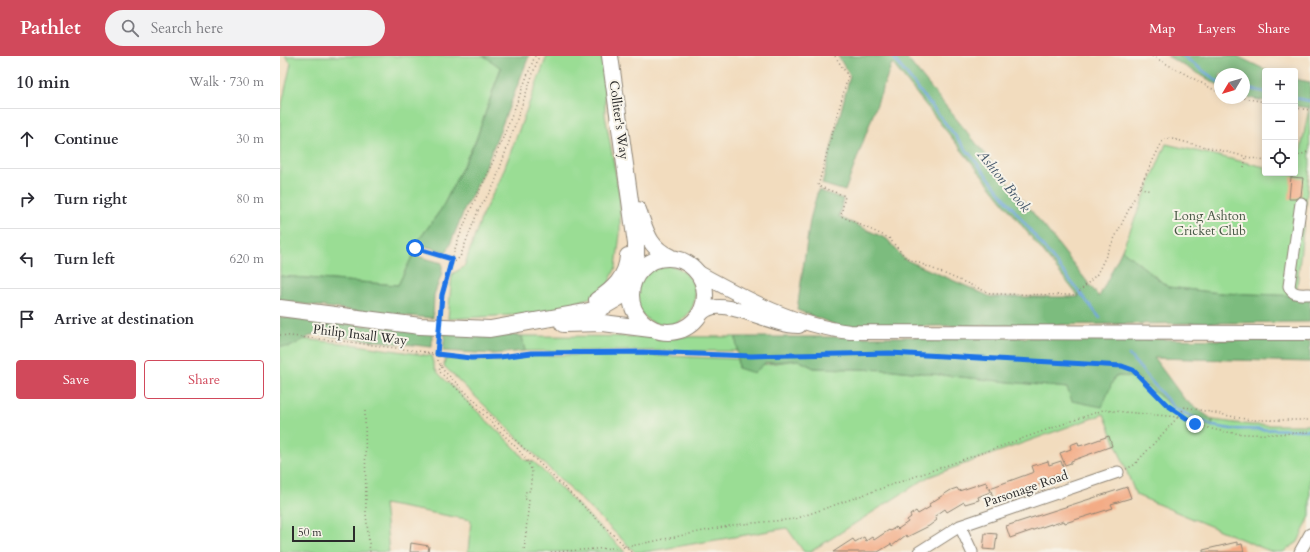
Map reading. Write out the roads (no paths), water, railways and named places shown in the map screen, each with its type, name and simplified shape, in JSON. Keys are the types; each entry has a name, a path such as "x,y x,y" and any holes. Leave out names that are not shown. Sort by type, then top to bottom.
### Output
{"highway":[{"name":"Colliter's Way","path":"610,56 636,244 636,269 632,285"},
{"name":"Colliter's Way","path":"628,184 648,238 659,252 670,257"},
{"path":"525,324 574,309 597,300 611,291 622,278 628,260 628,184"},
{"path":"525,324 603,323 653,329 663,332 673,332 683,329 692,323 701,313 705,300 704,286 699,274 686,262 670,257 659,258 648,262 640,269 632,285 631,303 636,314 643,323 653,329"},
{"path":"280,308 447,328 490,329 525,324 601,308 632,285"}],"main road":[{"path":"699,274 744,297 812,325 850,332 1310,333"},
{"path":"692,323 707,309 716,306 725,306 794,326 812,325"}],"street":[{"path":"1301,203 1289,286 1294,294 1310,294"},
{"name":"Parsonage Road","path":"918,552 960,526 1098,473 1118,472"},
{"path":"960,526 972,552"},
{"path":"1300,552 1310,534"}],"waterway":[{"name":"Ashton Brook","path":"892,56 1100,318"},
{"path":"1183,56 1214,79"},
{"path":"1250,89 1262,91"},
{"path":"1298,99 1310,101"},
{"name":"Ashton Brook","path":"1129,355 1175,409 1213,426 1231,429 1310,430"}],"park label":[{"name":"Long Ashton Cricket Club","path":"1210,224"}]}
